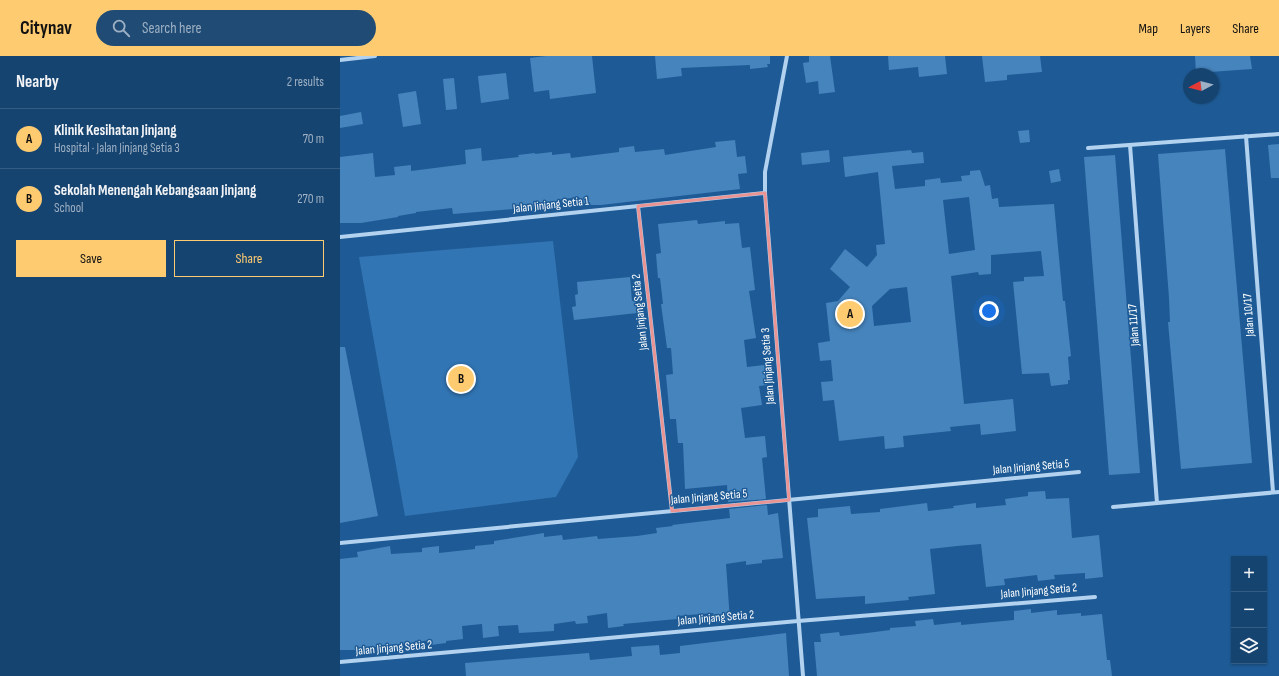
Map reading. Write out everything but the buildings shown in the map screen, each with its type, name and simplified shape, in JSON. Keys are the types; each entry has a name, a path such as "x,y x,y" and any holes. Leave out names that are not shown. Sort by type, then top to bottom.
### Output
{"street":[{"path":"340,60 375,56"},
{"name":"Jalan Jinjang Setia 3","path":"787,56 765,172 765,193 803,676"},
{"path":"1088,148 1279,134"},
{"name":"Jalan 10/17","path":"1246,136 1273,492"},
{"name":"Jalan 11/17","path":"1130,145 1157,503"},
{"name":"Jalan Jinjang Setia 1","path":"340,237 765,193"},
{"name":"Jalan Jinjang Setia 2","path":"638,206 672,511"},
{"name":"Jalan Jinjang Setia 5","path":"340,543 1079,472"},
{"path":"1113,507 1279,492"},
{"name":"Jalan Jinjang Setia 2","path":"340,662 798,621 1095,597"}],"highlighted area":[{"path":"765,193 789,500 672,511 638,206"}],"shaded area":[{"path":"553,241 578,457 556,497 405,516 359,257"}],"place":[{"name":"Klinik Kesihatan Jinjang","path":"850,314"},
{"name":"Sekolah Menengah Kebangsaan Jinjang","path":"461,379"}]}
